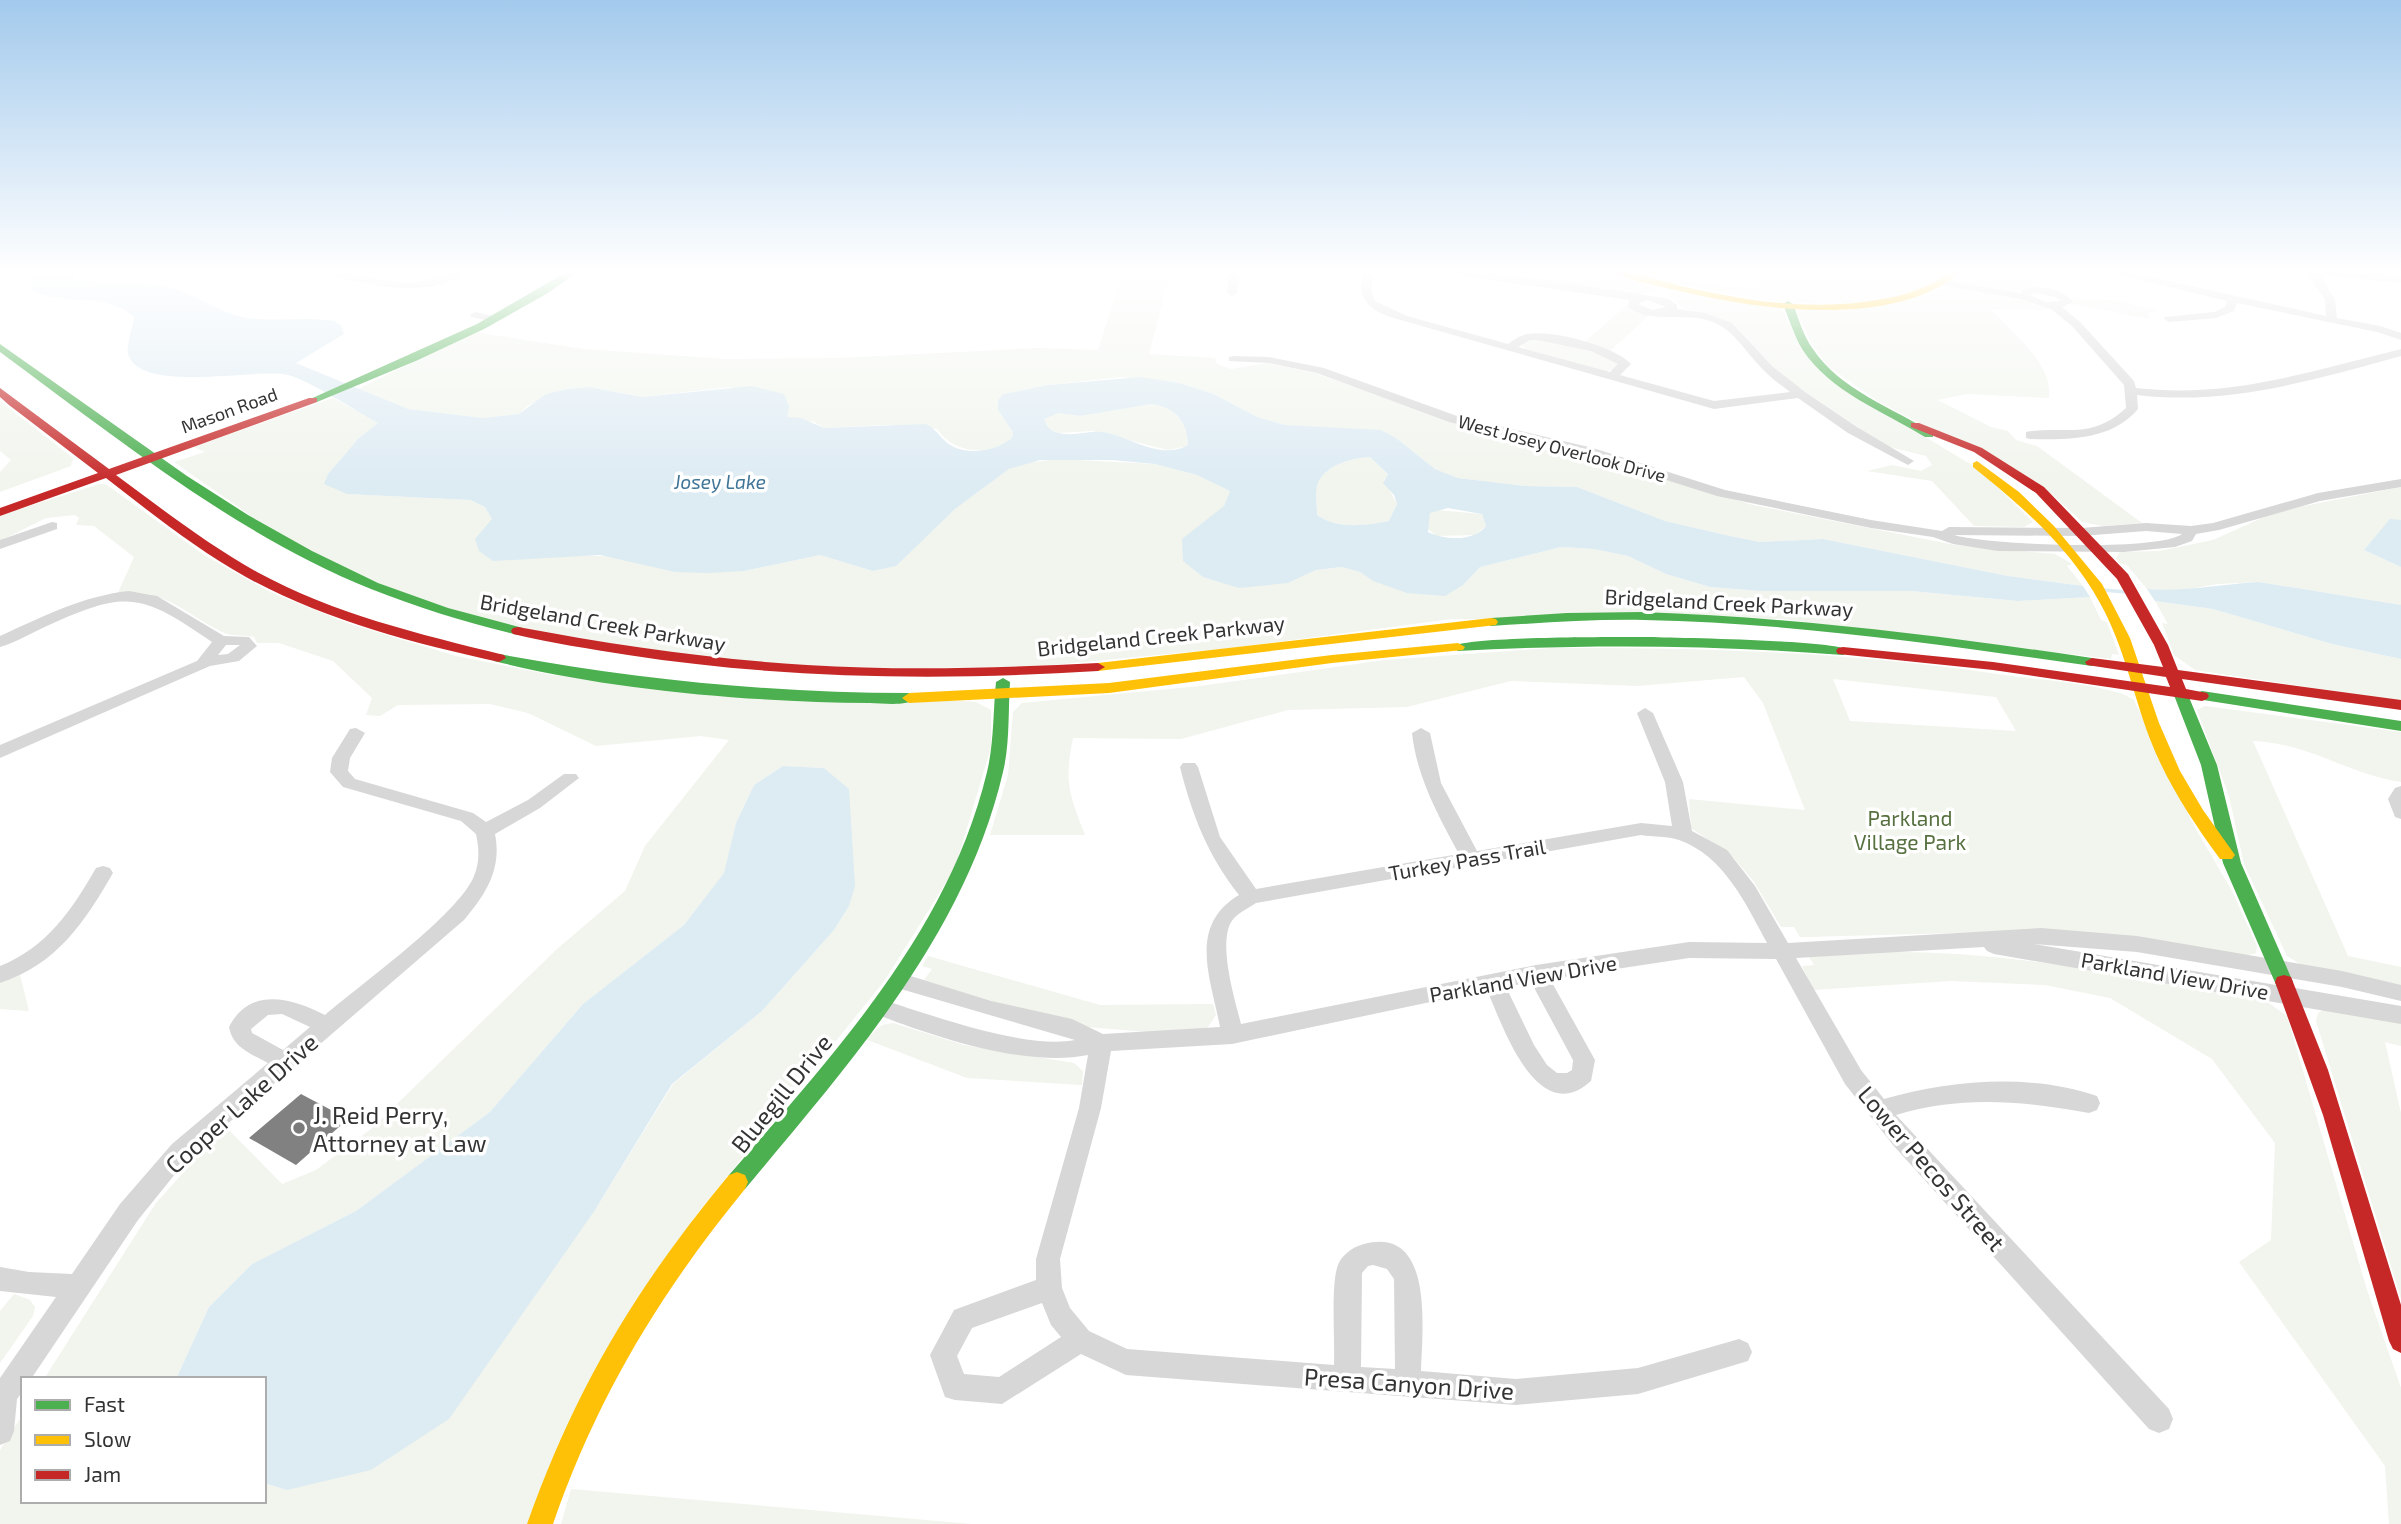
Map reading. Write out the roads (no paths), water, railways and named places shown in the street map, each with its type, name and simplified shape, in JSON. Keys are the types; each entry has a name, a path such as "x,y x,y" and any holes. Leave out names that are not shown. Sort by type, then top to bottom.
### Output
{"main road":[{"name":"Mason Road","path":"0,495 285,395 414,342"},
{"name":"Mason Road","path":"0,512 309,402 444,342"},
{"path":"1804,342 1821,366 1858,395 1915,425 1995,477 2082,567 2113,617 2166,759 2199,820 2232,863"},
{"name":"Bridgeland Creek Parkway","path":"0,348 283,544 371,587 464,619 677,660 763,670 858,676 1003,673 1106,666 1405,628 1567,616 1645,615 1789,622 1867,630 2401,705"},
{"name":"Bridgeland Creek Parkway","path":"0,391 201,543 275,586 329,610 432,642 574,672 749,694 849,698 1004,696 1110,688 1416,650 1592,640 1796,646 1970,664 2401,726"},
{"path":"1915,425 1963,443 2002,463 2039,490 2114,568 2146,619 2172,673 2209,765 2232,863 2290,996 2324,1086 2377,1270 2401,1341"},
{"name":"Bluegill Drive","path":"540,1524 547,1500 608,1360 667,1270 901,981 951,901 988,807 999,756 1004,696 1003,673"}],"street":[{"path":"1489,342 1714,405 1800,394"},
{"path":"1509,348 1518,342"},
{"path":"1561,342 1611,354 1625,364 1612,377"},
{"path":"1744,342 1761,362 1800,394 1880,447 1908,461"},
{"path":"2030,435 2072,435 2120,422 2132,409 2132,391 2118,370 2090,342"},
{"path":"2132,391 2182,397 2222,396 2254,391 2401,352"},
{"name":"West Josey Overlook Drive","path":"1233,359 1269,360 1328,372 1453,419 1588,451 1732,495 1860,522 1936,533 2081,532 2138,527 2191,530"},
{"path":"2138,527 2162,545 2187,538 2191,530 2214,527 2328,495 2401,483"},
{"path":"0,545 52,526"},
{"path":"1988,531 1998,547"},
{"name":"West Josey Overlook Drive","path":"1936,533 1953,540 1998,547 2065,549 2162,545"},
{"path":"0,642 85,606 118,598 145,597 221,641 243,640 249,646 233,658 206,662 0,752"},
{"path":"206,662 221,641"},
{"path":"1645,713 1674,782 1683,834"},
{"path":"356,733 340,765 340,772 349,783 467,817 485,831 534,804 570,778"},
{"path":"1421,733 1422,757 1429,782 1471,858"},
{"path":"1189,768 1202,821 1216,853 1251,897 1233,907 1221,920 1215,936 1232,1035"},
{"path":"2401,792 2397,799 2401,813"},
{"name":"Turkey Pass Trail","path":"1251,897 1641,829 1683,834"},
{"name":"Cooper Lake Drive","path":"0,1431 2,1400 76,1286 129,1212 180,1151 457,915 476,893 488,870 490,850 485,831"},
{"name":"Lower Pecos Street","path":"1683,834 1720,855 1748,891 1853,1077 1879,1110 2159,1419"},
{"path":"0,975 40,957 63,935 81,914 103,873"},
{"name":"Parkland View Drive","path":"880,1007 922,1023 1013,1045 1064,1051 1101,1043 1232,1035 1536,973 1689,950 1781,951 2041,936 2110,942 2278,968 2401,993"},
{"name":"Parkland View Drive","path":"1949,940 2083,959 2401,1015"},
{"path":"1493,981 1539,1071 1554,1081 1572,1082 1583,1074 1584,1060 1536,973"},
{"name":"Parkland View Drive","path":"901,981 991,1009 1072,1028 1101,1043"},
{"path":"285,1062 242,1038 240,1027 250,1014 268,1006 285,1004 327,1026"},
{"path":"1049,1288 963,1319 943,1355 954,1387 1002,1391 1080,1340 1060,1316 1049,1288 1048,1259 1090,1108 1101,1043"},
{"path":"1879,1110 1914,1099 1966,1091 2021,1091 2089,1103"},
{"path":"1347,1380 1349,1269 1361,1256 1381,1254 1398,1263 1407,1280 1408,1384"},
{"path":"0,1279 29,1284 76,1286"},
{"name":"Presa Canyon Drive","path":"1080,1340 1126,1362 1516,1392 1638,1381 1739,1352"}],"water":[{"name":"Josey Lake","path":"129,342 331,342 296,363 408,409 483,418 519,414 546,394 567,389 589,387 642,397 752,386 784,394 789,406 787,417 801,418 824,428 926,424 952,446 967,451 991,448 1012,438 1013,432 998,410 998,400 1003,394 1048,385 1140,377 1179,383 1214,394 1257,417 1285,425 1381,430 1396,438 1435,469 1458,478 1525,486 1577,487 1665,521 1730,536 1760,542 1823,539 2008,576 2083,586 2090,597 2018,601 1911,591 1760,591 1710,587 1666,574 1628,556 1594,549 1561,547 1480,567 1463,585 1445,596 1407,593 1342,567 1316,570 1288,583 1239,588 1203,577 1183,561 1182,539 1224,506 1230,491 1197,475 1155,464 1112,460 1040,460 1009,469 955,509 896,566 873,571 820,555 744,571 709,573 675,572 600,555 493,561 479,551 475,539 492,519 485,507 470,500 347,494 324,484 328,474 358,439 378,423 320,389 288,375 273,373 176,377 154,373 137,366 128,354","holes":["1152,404 1179,417 1188,445 1168,450 1148,447 1108,433 1059,433 1049,428 1044,419 1059,413 1080,416","1370,457 1388,474 1383,483 1394,495 1397,504 1389,521 1361,525 1342,524 1333,523 1317,515 1316,489 1325,473 1347,461","1448,508 1482,514 1486,526 1474,535 1458,538 1442,537 1428,532 1430,513"]},
{"path":"2390,519 2401,520 2401,567 2364,550"},
{"path":"2259,582 2401,605 2401,659 2332,644 2213,609 2155,601 2147,589 2189,589"},
{"path":"783,766 824,768 849,789 855,886 849,906 834,930 762,1011 672,1084 595,1210 449,1419 371,1470 287,1490 266,1484 266,1377 177,1377 209,1307 252,1264 356,1211 490,1112 583,1004 684,925 724,873 736,823 754,785"}],"waterway":[{"path":"2103,590 2126,592"}],"place":[{"name":"J. Reid Perry, Attorney at Law","path":"299,1128"}],"park label":[{"name":"Parkland Village Park","path":"1910,829"}]}
